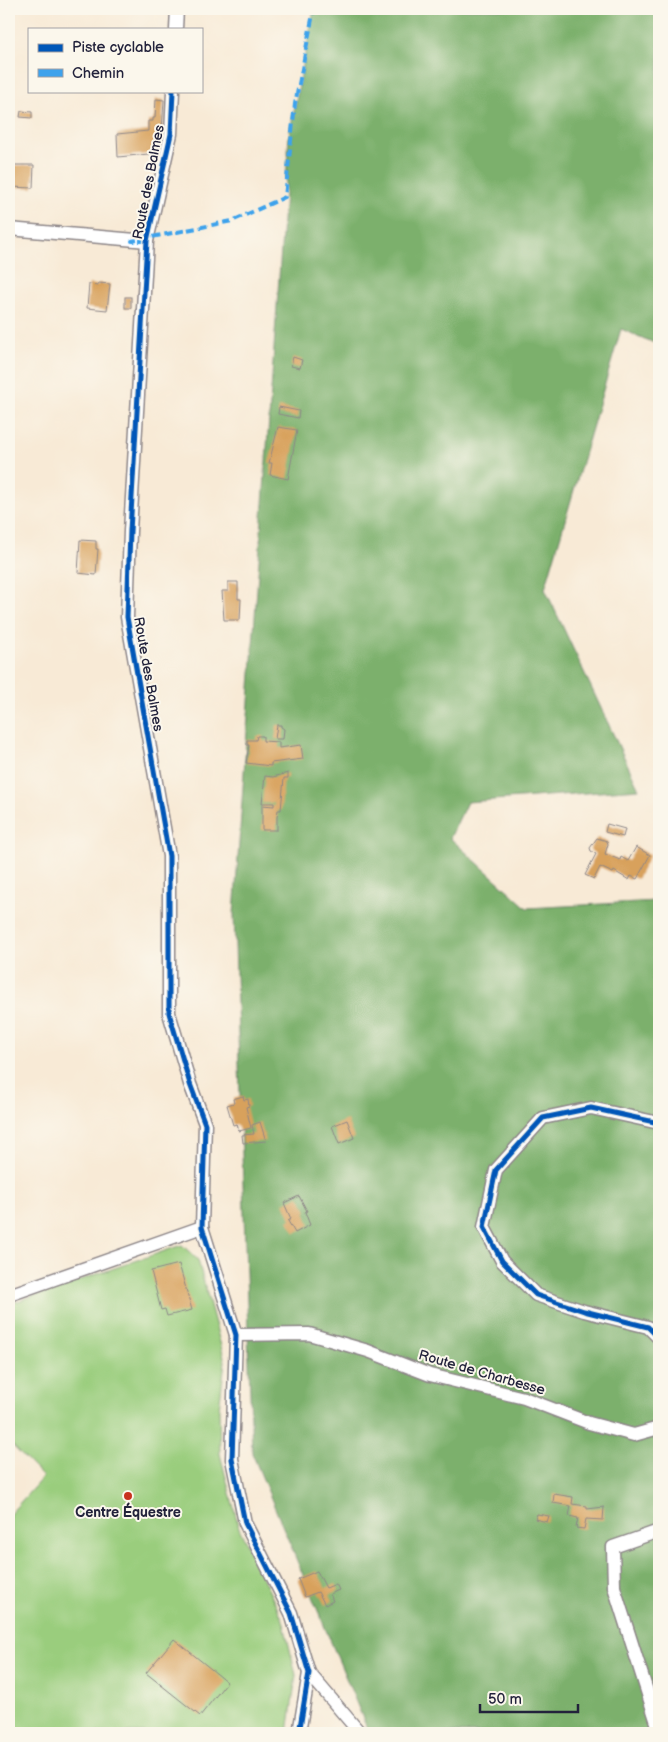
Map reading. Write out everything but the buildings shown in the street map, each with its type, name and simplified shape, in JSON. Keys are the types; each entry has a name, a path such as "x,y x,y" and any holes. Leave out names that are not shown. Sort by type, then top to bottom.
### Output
{"street":[{"path":"176,28 177,9"},
{"name":"Route des Balmes","path":"173,92 172,134 147,241 130,531 127,617 170,856 169,1013 190,1084 205,1124 202,1226 236,1335 232,1459 245,1524 291,1613 309,1673"},
{"path":"9,229 147,241"},
{"path":"659,1122 591,1108 543,1118 496,1170 484,1227 502,1261 536,1295 584,1311 648,1327 659,1338"},
{"path":"9,1295 202,1226"},
{"name":"Route de Charbesse","path":"236,1335 309,1334 368,1351 430,1375 524,1398 589,1424 634,1435 659,1428"},
{"path":"642,1433 659,1438"},
{"path":"659,1531 613,1547 614,1587 659,1729"},
{"path":"299,1733 309,1673"},
{"path":"309,1673 360,1733"}],"green space":[{"path":"314,9 659,9 659,345 621,329 545,589 639,789 467,802 450,838 527,908 656,901 659,905 659,1733 369,1733 252,1453 234,914 289,136"},
{"name":"Centre Équestre","path":"182,1245 198,1260 225,1361 219,1409 220,1454 239,1528 283,1620 296,1675 288,1733 9,1733 9,1515 43,1477 9,1442 9,1304"}],"marked path":[{"path":"147,241 132,241 232,221 285,197 295,104 314,9"}],"cycle path":[{"path":"173,92 171,134 147,241 130,531 127,617 169,856 169,1013 190,1084 205,1124 202,1227 236,1335 232,1459 245,1523 291,1613 309,1673 299,1733"},
{"path":"659,1123 591,1108 543,1118 496,1170 484,1227 502,1261 536,1295 584,1311 648,1327 659,1338"}],"place":[{"name":"Centre Équestre","path":"128,1496"}]}
